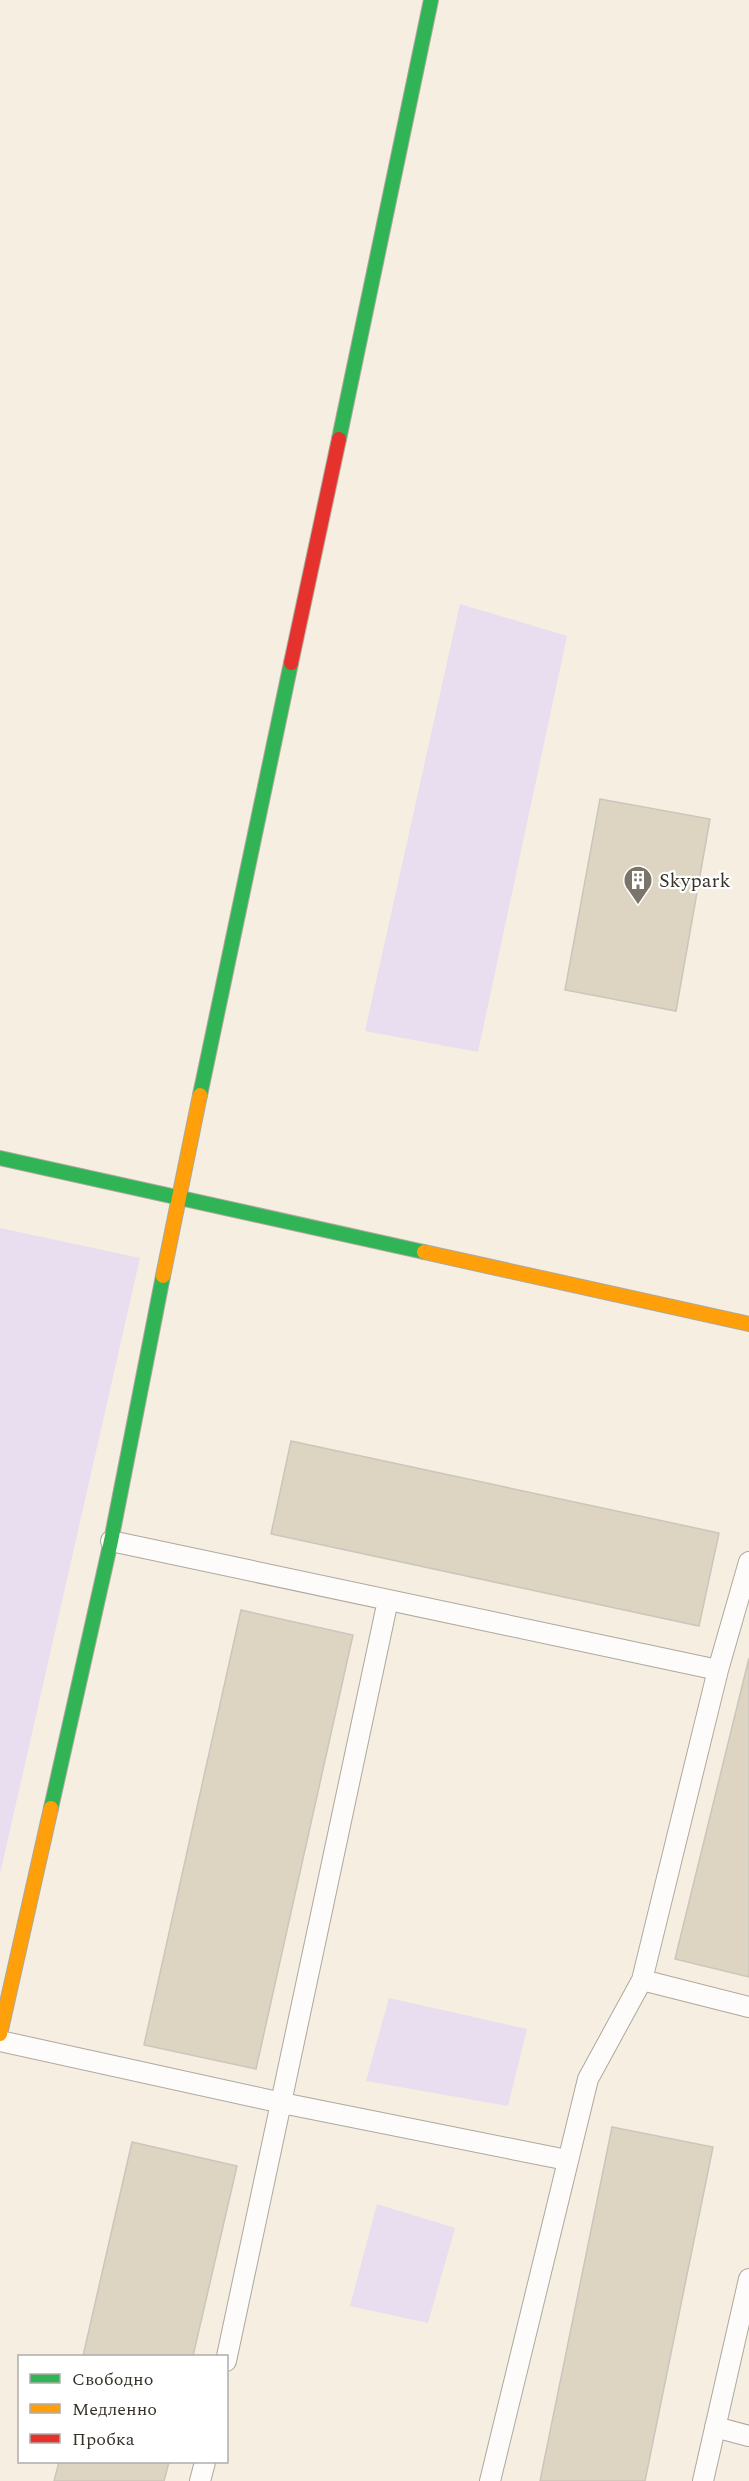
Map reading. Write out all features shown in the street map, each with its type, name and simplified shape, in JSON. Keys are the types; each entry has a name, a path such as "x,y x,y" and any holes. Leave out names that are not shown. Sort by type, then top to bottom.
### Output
{"street":[{"path":"0,2034 111,1540 179,1197 431,0"},
{"path":"0,1158 749,1324"}],"lane":[{"path":"111,1540 718,1670"},
{"path":"490,2481 588,2079 642,1980 718,1670 749,1562"},
{"path":"227,2355 388,1599"},
{"path":"642,1980 749,2007"},
{"path":"0,2041 282,2103 567,2160"},
{"path":"703,2481 749,2282"},
{"path":"715,2427 749,2436"},
{"path":"200,2481 205,2463"}],"shaded area":[{"path":"460,604 567,636 478,1052 365,1031"},
{"path":"0,1228 140,1258 0,1874"},
{"path":"389,1998 527,2029 508,2106 366,2081"},
{"path":"377,2204 455,2228 428,2323 350,2306"}],"building":[{"name":"Skypark","path":"600,799 710,819 676,1011 565,990"},
{"path":"291,1441 719,1533 699,1626 271,1534"},
{"path":"241,1610 353,1635 256,2069 144,2045"},
{"path":"749,1658 749,1977 675,1959"},
{"path":"612,2127 713,2147 645,2481 540,2481"},
{"path":"132,2142 237,2166 193,2355 83,2355"},
{"path":"59,2463 169,2463 164,2481 54,2481"}],"traffic: fast":[{"path":"339,439 431,0"},
{"path":"200,1095 291,663"},
{"path":"0,1158 424,1252"},
{"path":"51,1808 111,1541 163,1276"}],"traffic: slow":[{"path":"163,1276 200,1095"},
{"path":"424,1252 749,1324"},
{"path":"0,2034 51,1808"}],"traffic: jam":[{"path":"291,663 339,439"}],"place":[{"name":"Skypark","path":"638,906"}]}
